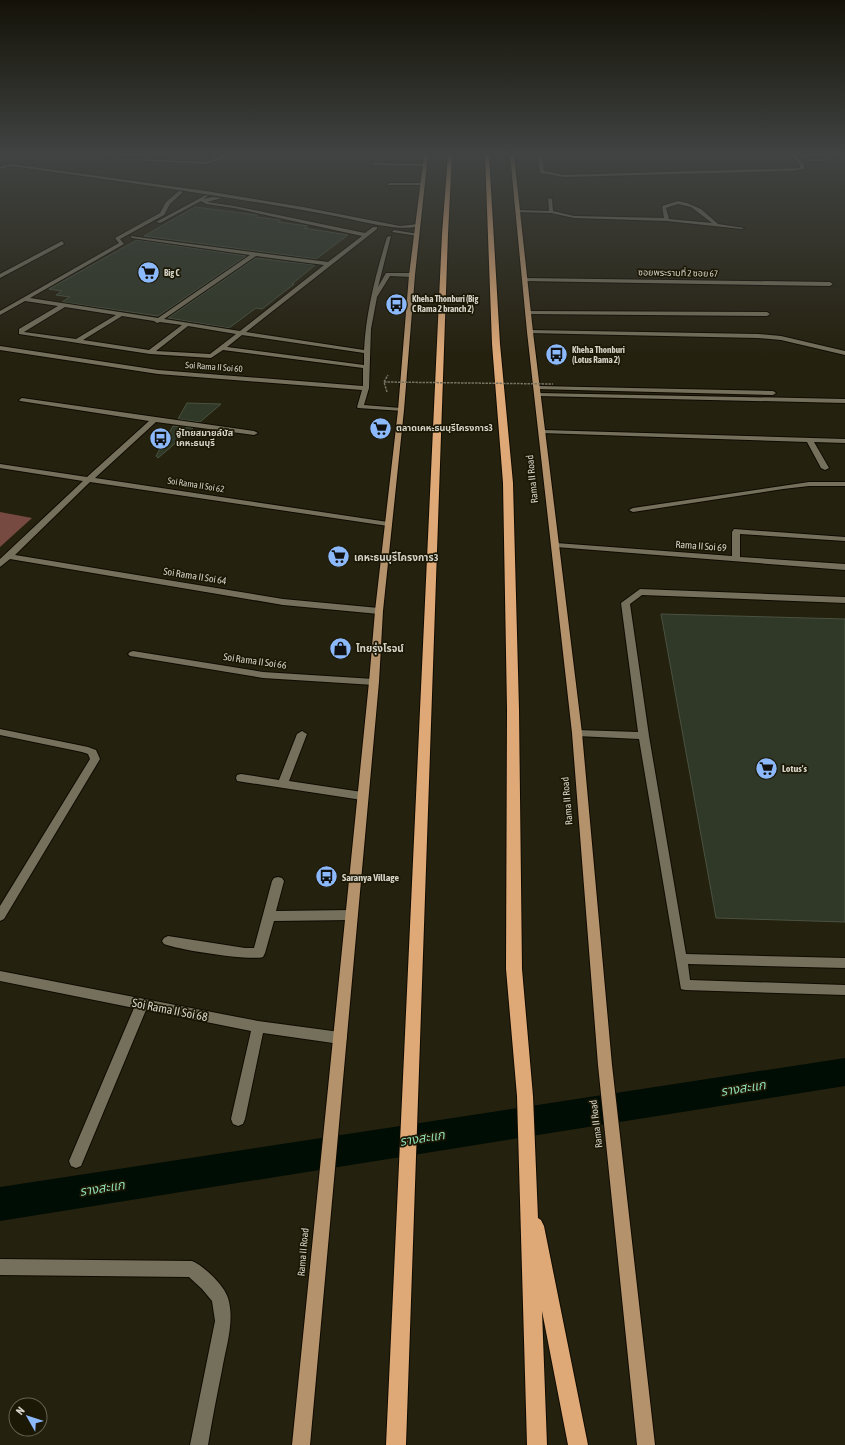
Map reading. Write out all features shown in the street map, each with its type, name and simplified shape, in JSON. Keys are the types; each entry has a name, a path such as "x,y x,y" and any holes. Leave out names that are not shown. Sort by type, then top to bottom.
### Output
{"highway":[{"path":"396,1445 438,444 446,222"},
{"path":"490,222 496,344 508,484 513,709 514,969 525,1096 537,1445"},
{"path":"527,1187 578,1445"}],"main road":[{"name":"Rama II Road","path":"518,222 578,733 605,1065 618,1168 646,1445"},
{"name":"Rama II Road","path":"301,1445 335,1101 362,796 374,682 379,611 401,410 412,275 418,225"}],"street":[{"path":"0,313 122,243 117,239 147,222"},
{"path":"157,222 132,237 328,264"},
{"path":"305,222 365,235"},
{"path":"345,222 418,235"},
{"path":"376,222 400,227 418,225"},
{"path":"697,222 742,228"},
{"path":"64,305 21,330 21,333 150,352 211,356 374,228"},
{"path":"388,237 379,271 368,329 366,388 360,407 401,410"},
{"path":"0,276 62,243"},
{"path":"157,321 254,254"},
{"path":"374,299 381,290 387,275 393,273 412,275"},
{"name":"ซอยพระรามที่ 2 ซอย 67","path":"525,280 830,284"},
{"path":"24,299 157,321 241,332 367,352"},
{"path":"528,313 767,314"},
{"path":"77,341 120,315"},
{"path":"150,352 186,325"},
{"path":"530,332 758,336 781,338 845,353"},
{"name":"Soi Rama II Soi 60","path":"0,348 158,372 366,388"},
{"path":"222,348 367,367"},
{"path":"538,392 773,393"},
{"path":"538,392 845,401"},
{"path":"22,400 154,420 254,433"},
{"path":"0,564 89,479 154,420"},
{"path":"543,432 845,441"},
{"path":"810,441 824,468"},
{"name":"Soi Rama II Soi 62","path":"0,466 388,524"},
{"path":"633,510 782,487 809,484 845,484"},
{"path":"736,559 736,532 738,531 845,538"},
{"name":"Rama II Soi 69","path":"556,546 845,567"},
{"name":"Soi Rama II Soi 64","path":"8,556 283,602 379,611"},
{"path":"845,600 640,592 632,596 625,603 644,736 685,985 845,990"},
{"name":"Soi Rama II Soi 66","path":"133,654 263,675 374,682"},
{"path":"0,732 84,749 92,752 95,759 0,916"},
{"path":"578,733 644,736"},
{"path":"282,785 302,734"},
{"path":"241,778 362,796"},
{"path":"168,941 245,953 259,953 278,881"},
{"path":"269,916 351,915"},
{"path":"681,959 845,963"},
{"name":"Soi Rama II Soi 68","path":"0,976 258,1027 340,1038"},
{"path":"76,1161 142,1005"},
{"path":"238,1119 258,1027"},
{"path":"0,1267 192,1269 208,1283 220,1298 223,1321 199,1445"}],"path":[{"path":"384,382 391,371"},
{"path":"384,382 553,384"},
{"path":"384,382 388,394"}],"shaded area":[{"path":"0,512 32,518 0,547"}],"building":[{"path":"168,222 281,222 308,226 304,228 348,235 316,259 144,236"},
{"name":"Big C","path":"137,240 246,256 158,316 62,302 70,297 56,295 62,291 49,289"},
{"path":"256,258 315,265 292,284 294,284 262,309 256,308 229,328 168,318"},
{"path":"187,403 221,404 200,422 178,419"},
{"path":"173,426 193,428 158,458 156,456"},
{"name":"Lotus's","path":"661,614 845,619 845,922 716,918"}],"waterway":[{"name":"รางสะแก","path":"0,1204 845,1072"}],"place":[{"name":"Big C","path":"149,273"},
{"name":"Kheha Thonburi (Big C Rama 2 branch 2)","path":"396,304"},
{"name":"Kheha Thonburi (Lotus Rama 2)","path":"557,355"},
{"name":"ตลาดเคหะธนบุรีโครงการ3","path":"380,428"},
{"name":"อู่ไทยสมายล์บัส เคหะธนบุรี","path":"160,438"},
{"name":"เคหะธนบุรีโครงการ3","path":"338,557"},
{"name":"ไทยรุ่งโรจน์","path":"340,648"},
{"name":"Lotus's","path":"767,768"},
{"name":"Saranya Village","path":"326,877"}]}
